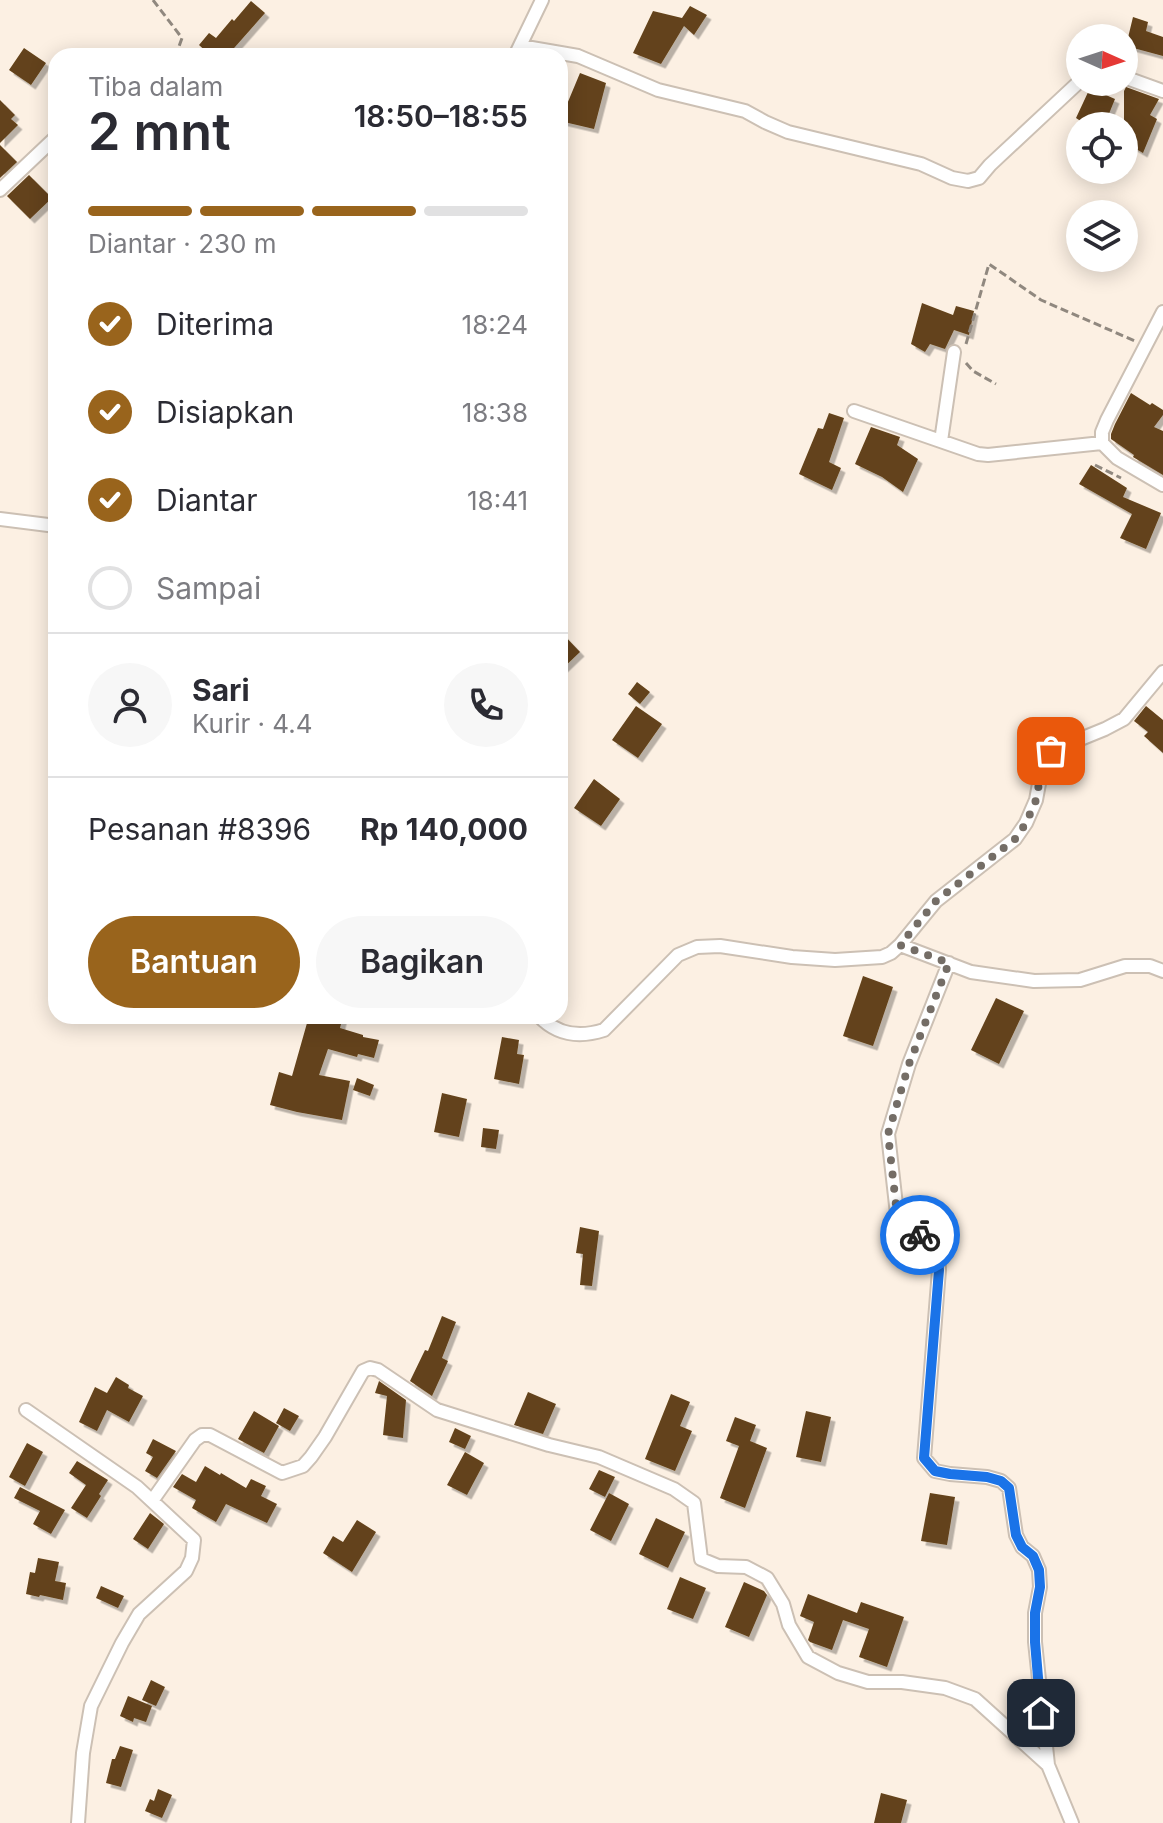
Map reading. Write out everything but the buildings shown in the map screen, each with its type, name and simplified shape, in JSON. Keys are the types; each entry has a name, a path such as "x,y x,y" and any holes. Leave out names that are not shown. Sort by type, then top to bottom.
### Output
{"street":[{"path":"519,48 542,0"},
{"path":"568,55 578,56 658,90 745,111 788,132 921,164 952,178 968,181 979,178 1066,94"},
{"path":"1138,82 1163,91"},
{"path":"0,190 48,145"},
{"path":"1163,312 1102,432 1102,443 1117,458 1163,485"},
{"path":"941,441 954,352"},
{"path":"854,411 978,454 1102,443"},
{"path":"0,519 48,525"},
{"path":"546,1024 568,1035 589,1035 604,1030 678,955 697,947 720,946 835,960 882,957 891,953 936,901 1015,839 1036,800 1043,762 1051,751 1124,719 1163,672"},
{"path":"900,945 971,972 1034,981 1080,980 1125,966 1150,966 1163,971"},
{"path":"949,963 909,1064 888,1134 897,1214 906,1228 928,1239 938,1255 924,1458 935,1471 987,1477 1001,1481 1009,1488 1016,1535 1022,1547 1033,1556 1039,1570 1035,1642 1048,1765 1072,1823"},
{"path":"152,1501 195,1440 202,1435 210,1435 282,1473 303,1466 325,1437 363,1371 370,1368 378,1370 437,1410 549,1445 599,1457 674,1489 694,1503 701,1559 718,1566 746,1567 767,1578 808,1657 838,1673 868,1682 902,1682 945,1688 975,1699 1048,1765"},
{"path":"26,1410 137,1487 194,1540 192,1558 186,1571 139,1614 91,1706 83,1753 78,1823"}],"path":[{"path":"153,0 182,38 178,48"},
{"path":"996,384 973,371 954,352 965,346 989,264 1041,300 1146,345"}],"way so far":[{"path":"920,1235 906,1228 897,1214 888,1134 909,1064 949,963 900,945 936,901 1015,839 1036,800 1043,762 1051,751"}],"route":[{"path":"920,1235 934,1246 939,1270 924,1458 935,1471 987,1477 1001,1481 1009,1488 1016,1535 1022,1547 1033,1556 1039,1570 1035,1642 1041,1713"}]}
